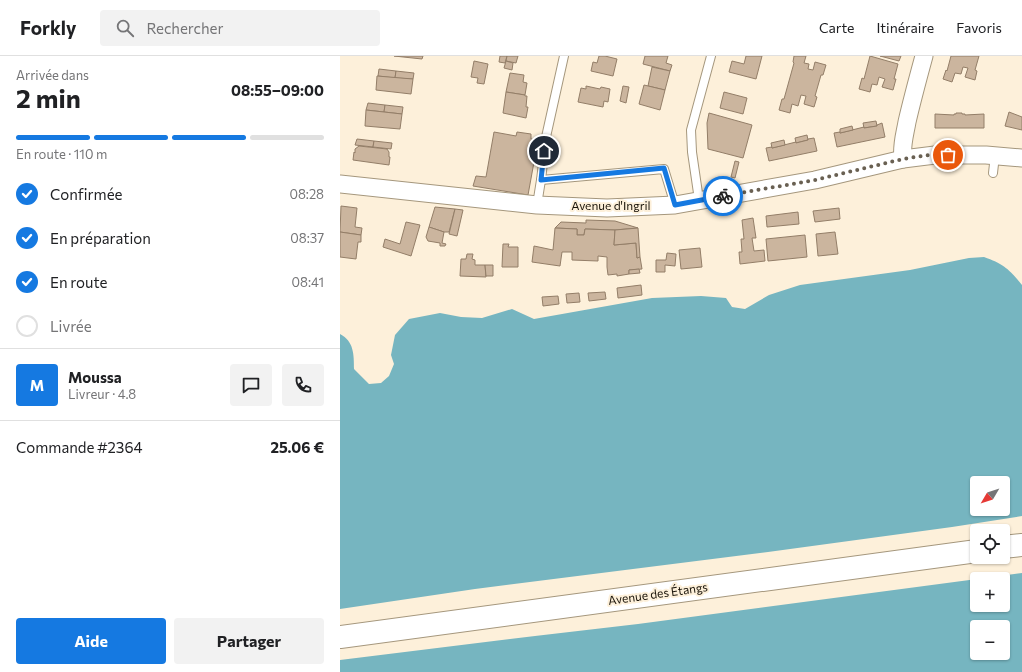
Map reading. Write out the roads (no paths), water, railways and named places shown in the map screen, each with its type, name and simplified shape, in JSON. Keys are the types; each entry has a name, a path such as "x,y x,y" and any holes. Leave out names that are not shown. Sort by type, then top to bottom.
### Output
{"street":[{"path":"903,159 902,153 904,136 924,56"},
{"name":"Avenue d'Ingril","path":"340,184 537,205 607,208 675,205 815,180 903,159 935,154 995,155 1022,158"},
{"path":"1010,547 1022,545"},
{"name":"Avenue des Étangs","path":"340,637 970,552"}],"lane":[{"path":"537,205 546,137 564,56"},
{"path":"699,200 692,152 691,130 710,56"},
{"path":"993,172 995,155"},
{"path":"541,180 664,168 675,205"}],"water":[{"path":"984,257 1002,265 1014,275 1022,285 1022,516 768,552 475,589 340,609 340,334 351,344 354,369 369,384 381,383 389,376 394,364 391,355 395,335 409,319 440,313 461,317 482,318 512,309 534,319 652,298 701,296 726,298 732,307 745,309 769,295 800,285 910,270 969,258"},
{"path":"1022,573 1022,672 340,672 340,660 638,624 970,580 970,612 1010,612 1010,575"}]}
